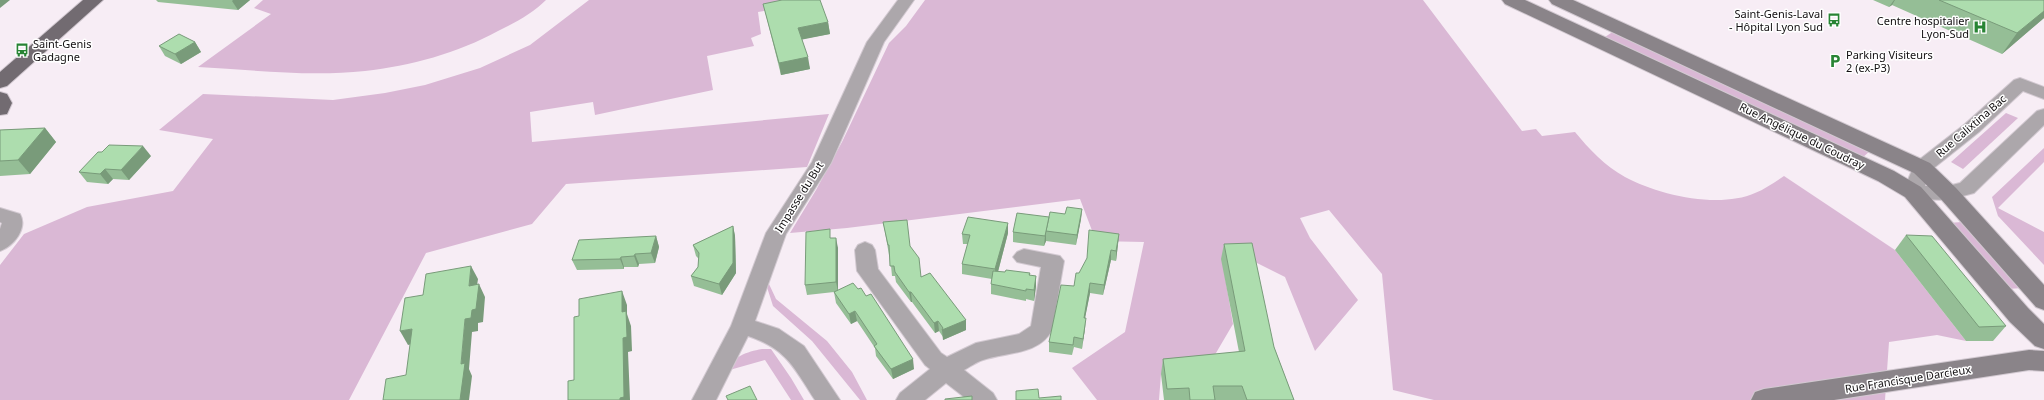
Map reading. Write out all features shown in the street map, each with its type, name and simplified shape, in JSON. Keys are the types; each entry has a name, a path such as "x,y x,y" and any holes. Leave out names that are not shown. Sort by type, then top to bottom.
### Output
{"main road":[{"path":"0,82 94,0"},
{"path":"0,98 2,103 0,109"}],"street":[{"name":"Impasse du But","path":"704,400 742,326 776,233 821,163 876,42 906,0"},
{"name":"Rue Angélique du Coudray","path":"1511,0 1665,73 1736,104 1886,176 1913,192 2019,315 2044,339"},
{"name":"Rue Angélique du Coudray","path":"1558,0 1922,168 1948,193 2044,301"},
{"name":"Rue Calixtina Bac","path":"1922,168 1972,128 2020,84 2044,93"},
{"path":"1922,168 1913,192 1948,193 1966,188 2044,115"},
{"path":"0,215 13,219 12,229 0,243"},
{"path":"865,250 868,271 933,359 985,400"},
{"path":"908,400 947,369 976,352 1025,342 1041,330 1054,261 1024,257"},
{"path":"742,326 771,335 796,352 828,400"},
{"name":"Rue Francisque Darcieux","path":"1764,400 2039,356"}],"shaded area":[{"path":"263,0 546,0 524,17 483,39 450,52 399,66 344,73 302,73 198,67 271,14 254,8"},
{"path":"589,0 812,0 812,2 758,12 761,34 751,38 754,46 707,56 713,90 595,115 593,102 530,112 532,142 829,114 807,167 566,184 532,224 426,253 349,400 0,400 0,265 24,234 87,207 173,191 213,139 159,130 203,94 333,100 385,93 425,85 480,68 530,45"},
{"path":"925,0 1423,0 1522,131 1536,129 1542,136 1575,132 1598,157 1618,173 1639,184 1689,198 1724,200 1740,198 1759,191 1784,176 1895,250 1966,341 1937,335 1889,342 1885,400 1434,400 1393,390 1382,274 1329,210 1300,218 1310,238 1358,300 1315,351 1285,277 1249,259 1222,259 1233,324 1206,370 1161,374 1159,400 1097,400 1072,368 1125,332 1144,242 1096,241 1080,199 847,228 790,233 816,190 842,142 889,43 906,26"},
{"path":"1614,31 1870,151 1862,158 1602,39"},
{"path":"2006,113 2018,118 1963,169 1951,162"},
{"path":"2044,148 2044,162 1998,208 2044,232 2044,265 1998,216 1992,197"},
{"path":"1962,222 2023,288 2007,289 1948,223"},
{"path":"766,284 769,284 776,299 827,341 852,372 867,400 860,400 812,341 773,306"},
{"path":"762,349 771,349 804,400 791,400 765,360 726,371 737,358"}],"building":[{"path":"782,0 820,0 828,22 798,28 808,57 779,63 763,4"},
{"path":"1939,0 2044,0 2044,11 2017,33"},
{"path":"179,34 195,42 175,54 159,46"},
{"path":"45,128 18,160 0,161 0,130"},
{"path":"109,145 143,146 121,170 105,169 100,174 79,172 98,152 102,152"},
{"path":"1067,207 1082,209 1077,235 1046,231 1050,212 1065,214"},
{"path":"1017,213 1049,217 1045,236 1013,232"},
{"path":"968,217 1008,223 995,269 962,264 970,235 962,234"},
{"path":"907,220 910,246 919,258 921,277 930,273 966,320 942,330 943,328 938,321 934,323 911,292 909,292 895,272 894,266 890,266 889,245 883,222"},
{"path":"733,226 733,263 719,284 691,276 698,267 699,253 693,245"},
{"path":"830,229 830,238 836,238 836,282 805,285 806,232"},
{"path":"1089,230 1119,234 1116,251 1111,250 1104,285 1090,283 1084,318 1086,318 1083,339 1074,337 1073,345 1049,342 1061,285 1074,286 1076,273 1079,273 1087,258"},
{"path":"1906,235 1932,236 2006,326 1979,327"},
{"path":"656,236 651,253 635,254 634,256 621,257 620,259 572,260 579,240"},
{"path":"1252,243 1274,347 1294,400 1247,400 1242,386 1213,386 1215,400 1190,400 1189,388 1167,389 1163,359 1245,351 1224,244"},
{"path":"471,266 469,286 479,284 476,309 472,310 471,318 465,319 461,364 465,363 460,400 383,400 386,379 406,375 412,329 400,331 405,298 423,295 426,274"},
{"path":"1006,270 1030,273 1029,275 1036,276 1034,290 1026,289 1026,291 991,284 993,271 1005,272"},
{"path":"853,283 858,289 861,288 866,296 871,294 913,359 891,369 874,346 877,344 855,311 849,314 834,292"},
{"path":"622,291 622,312 626,311 627,337 623,338 624,397 620,398 620,400 568,400 568,381 574,380 574,317 579,316 579,299"},
{"path":"750,386 757,400 728,400 726,396"},
{"path":"1038,389 1039,398 1061,396 1061,400 1016,400 1016,391"},
{"path":"972,396 972,400 945,400 945,399"}],"place":[{"name":"Saint-Genis-Laval - Hôpital Lyon Sud","path":"1834,20"},
{"name":"Centre hospitalier Lyon-Sud","path":"1980,27"},
{"name":"Saint-Genis Gadagne","path":"22,50"},
{"name":"Parking Visiteurs 2 (ex-P3)","path":"1835,61"}]}
